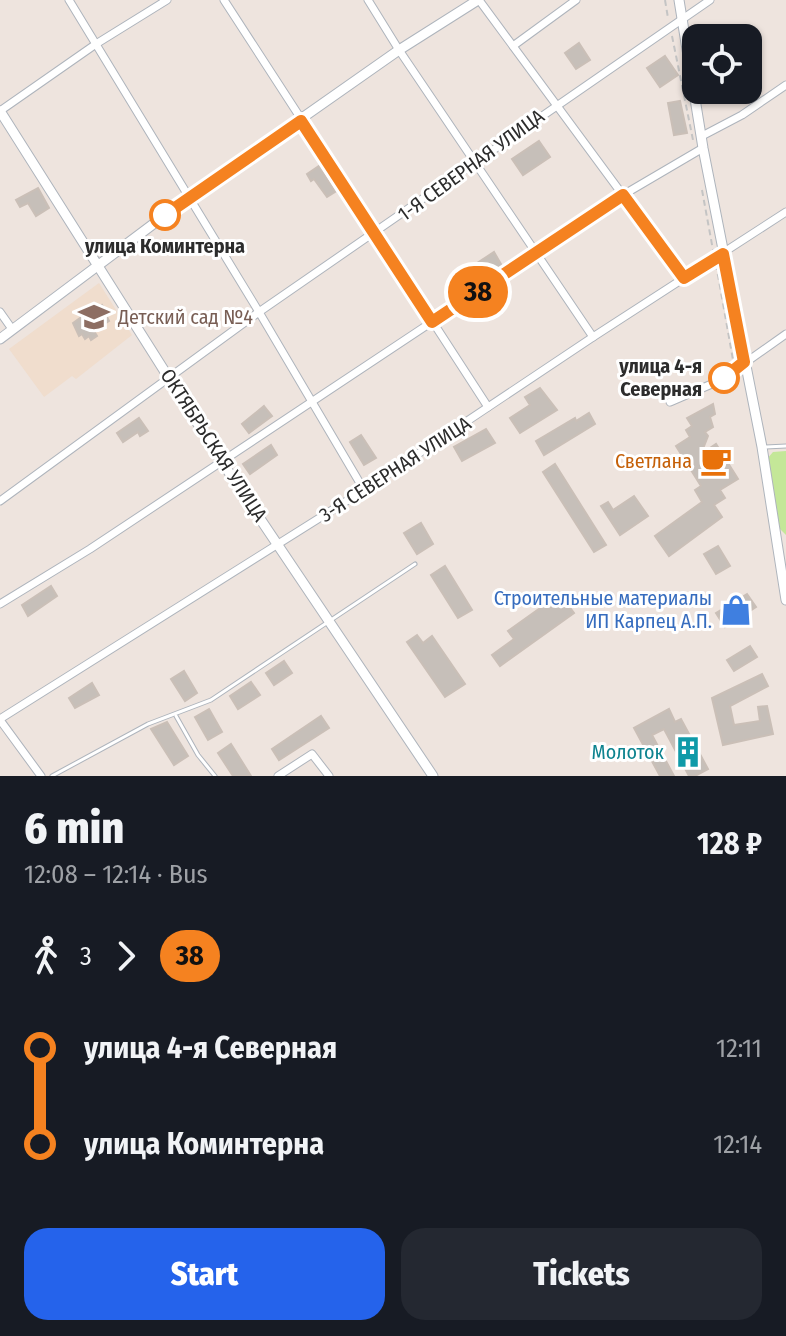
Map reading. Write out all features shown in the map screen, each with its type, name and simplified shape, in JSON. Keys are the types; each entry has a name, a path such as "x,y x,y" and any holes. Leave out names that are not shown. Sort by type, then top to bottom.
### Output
{"street":[{"path":"69,0 364,490"},
{"path":"0,111 96,44 167,0"},
{"path":"224,0 488,407"},
{"path":"368,0 593,337"},
{"path":"0,339 188,198 399,50 479,0 684,278"},
{"path":"513,46 576,0"},
{"path":"679,0 702,136 699,150 781,545 786,600"},
{"name":"1-Я СЕВЕРНАЯ УЛИЦА","path":"0,501 259,312 710,0"},
{"path":"702,136 729,123 786,85"},
{"name":"ОКТЯБРЬСКАЯ УЛИЦА","path":"0,111 222,462 433,776"},
{"path":"0,604 90,549 623,195 699,150"},
{"name":"3-Я СЕВЕРНАЯ УЛИЦА","path":"0,720 364,490 786,212"},
{"path":"0,312 12,329"},
{"path":"670,402 721,380 786,334"},
{"path":"0,720 41,776"},
{"path":"278,776 312,754 329,776"}],"lane":[{"path":"762,447 786,446"},
{"path":"52,776 148,724 211,700 415,564"},
{"path":"175,715 198,755 215,776"}],"path":[{"path":"665,0 699,150"},
{"path":"701,182 719,256 735,370"}],"shaded area":[{"path":"99,283 132,335 76,379 72,376 44,397 9,349"}],"green space":[{"path":"786,451 786,535 780,529 767,459 773,452"}],"building":[{"path":"579,43 590,60 576,69 565,53"},
{"path":"665,56 678,75 660,87 647,68"},
{"path":"680,101 687,133 674,135 668,103"},
{"path":"539,141 550,157 523,175 512,159"},
{"path":"319,166 335,192 327,197 307,174"},
{"path":"38,188 49,208 36,216 28,203 20,207 16,200"},
{"path":"494,252 502,266 479,280 471,267"},
{"path":"102,305 107,312 109,321 94,331 97,336 91,340 89,336 85,339 82,334 79,336 73,323"},
{"path":"540,388 557,410 520,433 510,418 530,405 525,397"},
{"path":"713,404 715,414 710,417 713,427 705,432 708,436 701,454 716,444 738,479 720,490 725,498 714,505 722,517 669,556 655,536 702,502 695,490 701,486 676,446 690,437 686,430 692,426 687,418"},
{"path":"264,406 272,416 249,433 242,424"},
{"path":"589,413 595,424 544,455 536,441"},
{"path":"139,418 148,431 140,436 138,432 123,442 117,433"},
{"path":"486,429 495,443 462,461 454,447"},
{"path":"361,435 376,458 364,465 350,442"},
{"path":"271,445 277,455 250,474 243,464"},
{"path":"555,464 606,545 594,552 543,472"},
{"path":"634,496 648,516 620,535 601,506 608,502 613,510"},
{"path":"421,523 433,544 417,554 404,533"},
{"path":"718,546 730,566 716,574 704,554"},
{"path":"445,566 472,610 458,618 431,575"},
{"path":"51,586 57,596 28,616 22,605"},
{"path":"560,594 574,613 500,666 492,655 514,639 508,631"},
{"name":"Строительные материалы ИП Карпец А.П.","path":"747,594 756,607 725,627 716,613"},
{"path":"417,635 423,643 432,636 465,684 445,697 407,642"},
{"path":"750,646 757,657 734,671 727,660"},
{"path":"284,661 292,673 274,685 266,673"},
{"path":"184,671 197,693 185,701 171,679"},
{"path":"762,674 768,686 730,706 734,725 760,721 758,707 767,706 773,734 723,745 712,698"},
{"path":"251,682 260,695 238,709 230,696"},
{"path":"92,683 99,695 75,708 69,698"},
{"path":"209,709 222,732 208,740 195,717"},
{"name":"Молоток","path":"669,709 675,722 681,719 708,769 695,776 689,776 664,729 652,735 674,776 660,776 634,728"},
{"path":"321,716 329,728 279,760 272,749"},
{"path":"167,722 188,756 174,765 151,729"},
{"path":"231,744 251,776 233,776 218,753"}],"bus line":[{"name":"38","path":"165,215 301,121 432,322 623,195 684,278 723,254 744,362 724,378"}],"place":[{"name":"улица Коминтерна","path":"165,215"},
{"name":"Детский сад №4","path":"94,317"},
{"name":"улица 4-я Северная","path":"724,378"},
{"name":"Светлана","path":"716,461"},
{"name":"Строительные материалы ИП Карпец А.П.","path":"736,610"},
{"name":"Молоток","path":"688,752"}]}
